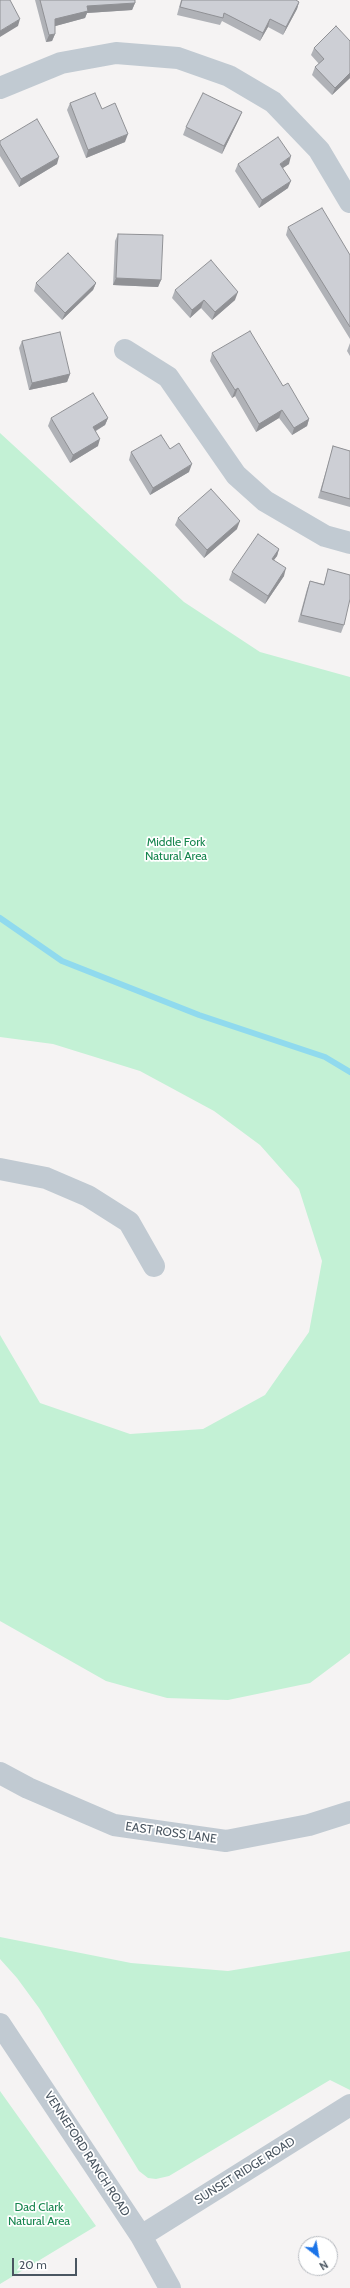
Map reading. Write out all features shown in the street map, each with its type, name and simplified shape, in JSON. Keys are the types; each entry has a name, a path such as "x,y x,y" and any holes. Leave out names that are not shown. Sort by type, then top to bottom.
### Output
{"street":[{"path":"0,88 61,63 116,53 178,58 229,76 273,102 318,150 350,202"},
{"path":"125,350 168,377 236,475 265,501 325,536 350,543"},
{"path":"0,1169 46,1178 88,1196 129,1222 154,1266"},
{"name":"EAST ROSS LANE","path":"0,1773 28,1788 114,1825 226,1841 309,1825 350,1812"},
{"name":"VENNEFORD RANCH ROAD","path":"0,2024 141,2236 170,2288"},
{"name":"SUNSET RIDGE ROAD","path":"141,2236 350,2105"}],"green space":[{"name":"Middle Fork Natural Area","path":"0,433 184,602 260,652 350,677 350,1653 310,1683 228,1700 167,1698 106,1681 0,1621 0,1335 40,1403 130,1434 203,1429 265,1395 309,1332 322,1261 299,1189 260,1145 214,1111 140,1071 53,1044 0,1037"},
{"path":"0,1937 131,1963 228,1971 350,1951 350,2090 330,2080 169,2176 156,2179 148,2178 139,2171 39,2008 17,1978 0,1959"},
{"name":"Dad Clark Natural Area","path":"0,2091 96,2226 0,2284"}],"building":[{"path":"0,0 10,0 20,19 0,31"},
{"path":"40,0 135,0 135,3 87,6 88,11 55,19 55,34 49,35"},
{"path":"182,0 296,0 299,2 286,27 270,19 263,33 224,13 223,18 180,7"},
{"path":"336,26 350,41 350,73 335,88 315,67 324,59 314,48"},
{"path":"95,93 102,109 115,103 128,134 88,150 70,103"},
{"path":"203,93 242,112 224,146 186,127"},
{"path":"37,119 59,157 21,179 0,144 0,141"},
{"path":"278,137 291,156 280,164 291,181 262,200 238,164"},
{"path":"322,208 350,255 350,327 288,227"},
{"path":"118,234 163,235 161,280 116,278"},
{"path":"68,253 96,283 65,313 36,283"},
{"path":"211,260 238,292 215,312 204,300 192,310 175,290"},
{"path":"250,331 283,386 288,383 309,419 294,428 282,410 259,424 238,388 235,390 212,353"},
{"path":"60,332 70,374 32,383 22,341"},
{"path":"93,393 108,418 93,427 100,439 73,455 51,418"},
{"path":"161,435 170,449 179,443 192,464 153,488 131,452"},
{"path":"333,446 350,451 350,499 321,491"},
{"path":"211,489 240,521 207,550 178,518"},
{"path":"258,534 279,549 272,559 286,568 268,596 232,572"},
{"path":"328,569 350,575 350,599 344,625 301,615 310,581 324,585"}],"waterway":[{"path":"0,918 62,961 199,1015 325,1057 350,1072"}]}
